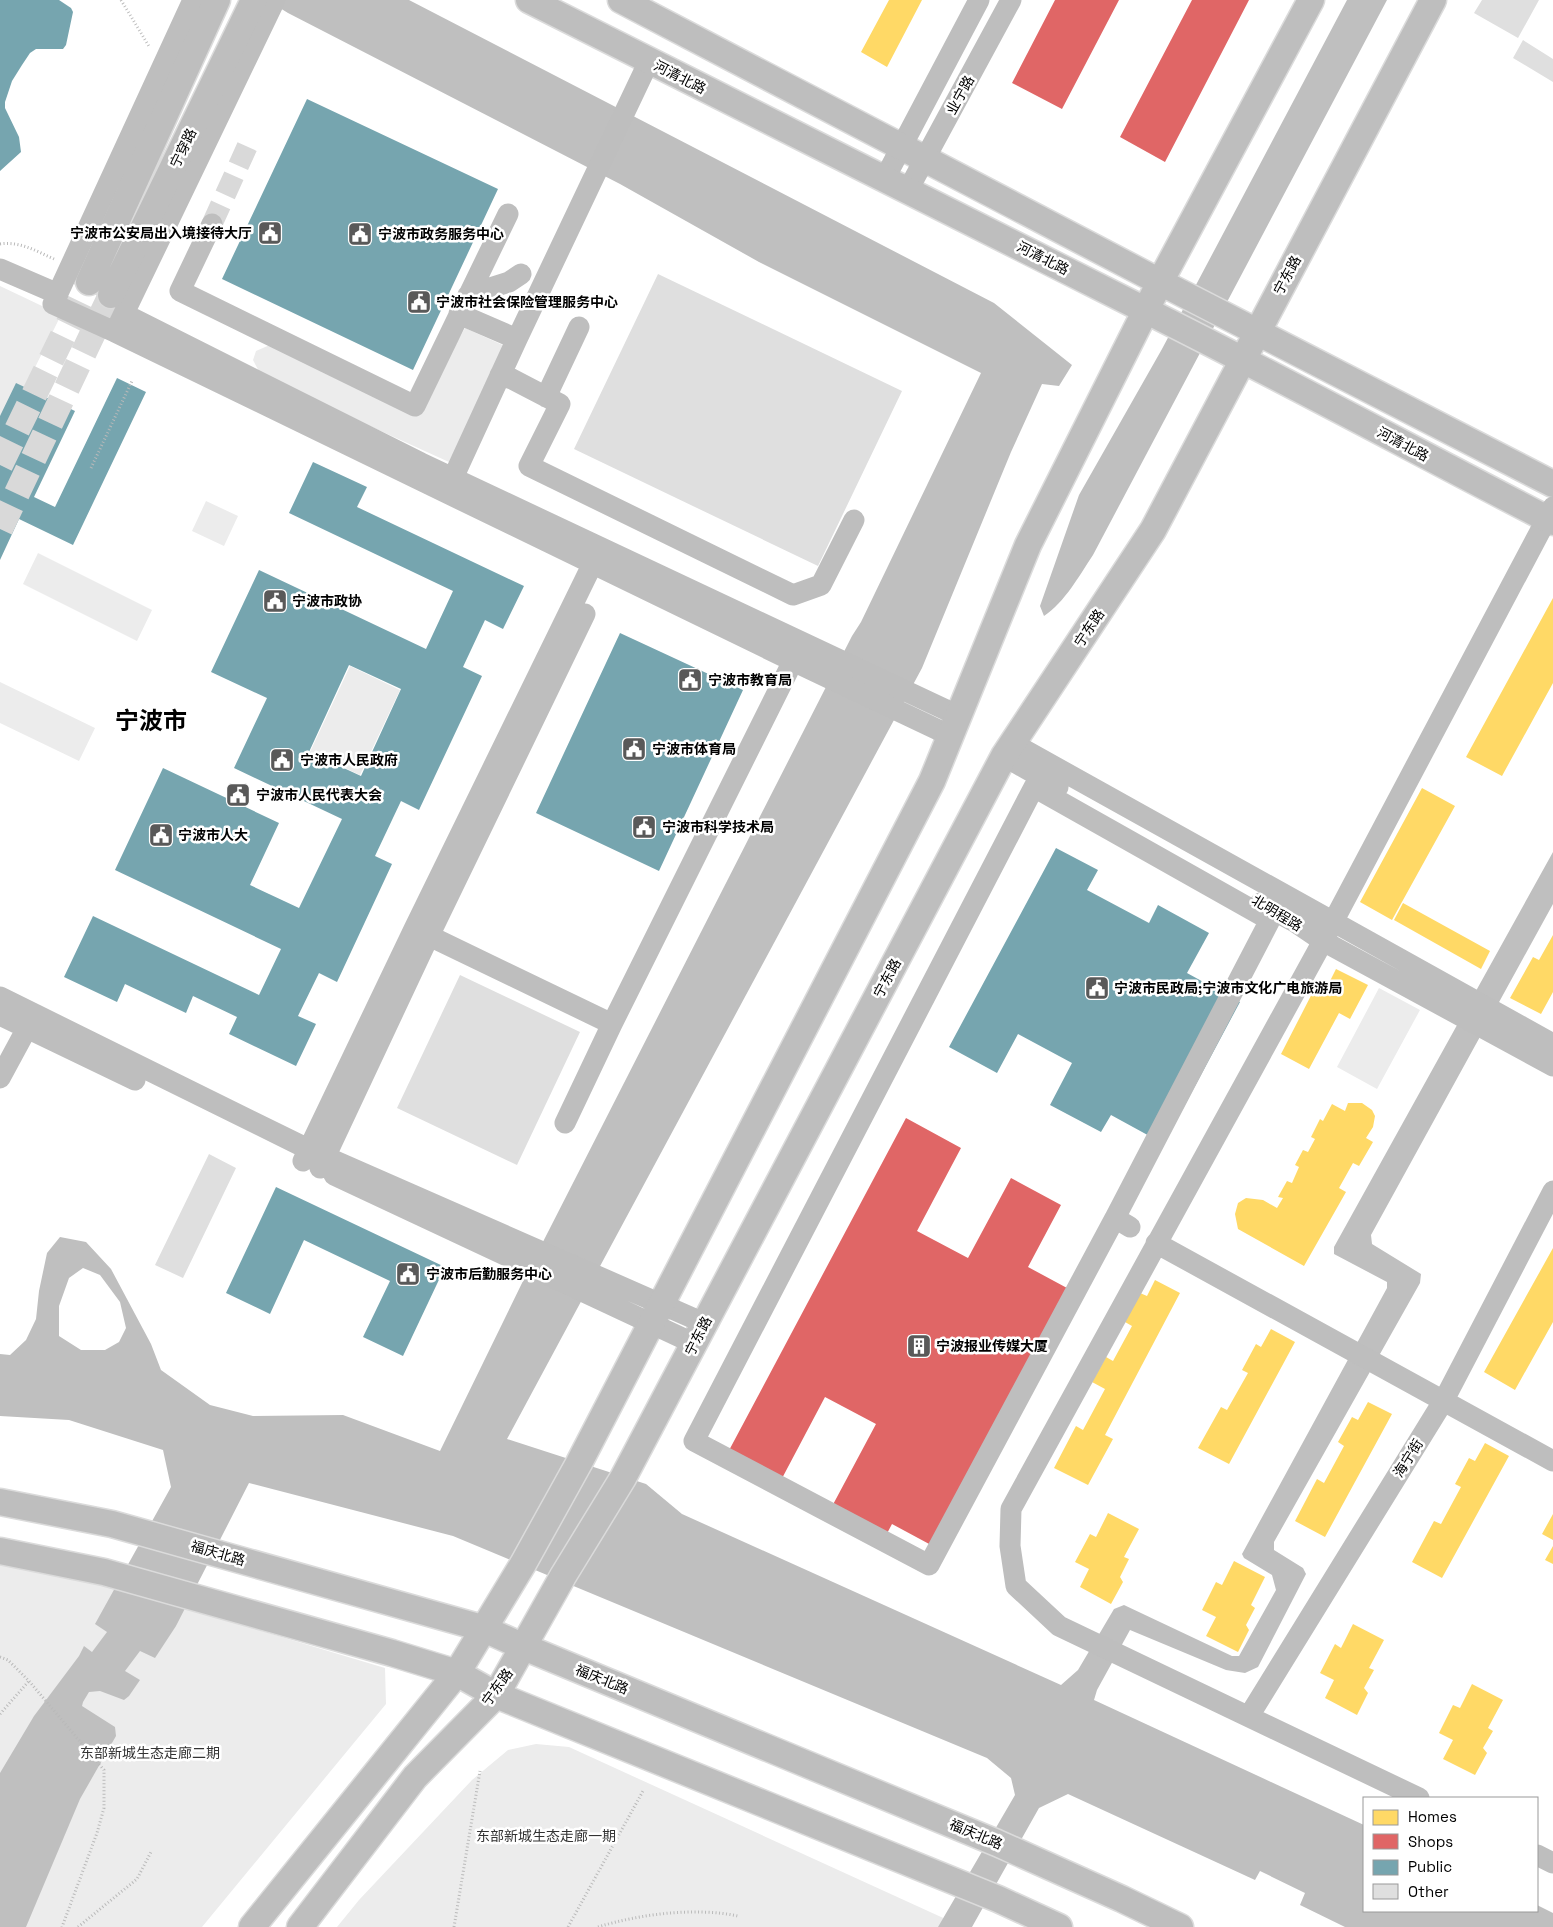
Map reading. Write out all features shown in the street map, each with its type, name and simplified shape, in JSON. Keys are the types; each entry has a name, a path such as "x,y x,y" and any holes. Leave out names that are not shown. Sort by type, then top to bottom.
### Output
{"main road":[{"path":"79,275 217,0"},
{"name":"河清北路","path":"529,0 1551,516"},
{"path":"621,0 1160,282 1553,484"},
{"path":"252,1927 456,1673 523,1564 579,1463 928,790 1028,545 1160,282 1312,0"},
{"name":"宁东路","path":"300,1927 415,1777 496,1694 524,1647 563,1576 623,1478 1008,750 1153,530 1433,0"},
{"name":"宁穿路","path":"117,314 262,5"},
{"name":"福庆北路","path":"0,1502 112,1524 482,1628 997,1842 1180,1927"},
{"path":"0,1551 104,1572 392,1653 456,1673 496,1694 998,1899 1059,1927"}],"street":[{"path":"193,0 162,68 79,275 58,294 53,304 117,314 455,488 955,726"},
{"name":"业宁路","path":"884,178 979,0"},
{"name":"业宁路","path":"908,190 1011,0"},
{"path":"506,377 516,339 655,64"},
{"path":"455,488 655,64"},
{"path":"212,224 180,291 415,406 508,214"},
{"path":"0,269 58,294"},
{"path":"468,295 509,282 521,274"},
{"path":"459,314 516,339"},
{"path":"546,397 579,327"},
{"path":"506,377 560,404 529,466 793,595 821,585 854,520"},
{"path":"1418,1797 1059,1626 1016,1586 1010,1546 1011,1509 1328,932 1551,516"},
{"path":"603,559 793,661 955,726"},
{"path":"314,1158 603,559"},
{"path":"565,1123 612,1024 793,661"},
{"name":"北明程路","path":"1008,750 1295,922 1328,932 1553,1044"},
{"path":"1034,787 1270,920 1123,1222 929,1565 694,1441 1034,787"},
{"name":"北明程路","path":"1328,932 1553,1066"},
{"path":"421,933 612,1024"},
{"path":"0,997 30,1021 314,1158 699,1334"},
{"path":"0,1015 30,1021"},
{"path":"0,1078 30,1021"},
{"name":"海宁街","path":"1249,1716 1444,1400 1553,1192"},
{"path":"1156,1243 1553,1461"},
{"path":"1538,1856 1553,1863"}],"path":[{"path":"121,0 162,68"},
{"path":"0,244 24,245 79,275"},
{"path":"91,468 132,381"},
{"path":"0,1657 8,1660 29,1681 104,1770 104,1808 97,1833 62,1927"},
{"path":"0,1714 29,1681"},
{"path":"454,1927 480,1771"},
{"path":"568,1927 643,1791"},
{"path":"78,1927 137,1880 151,1852"},
{"path":"598,1927 652,1914 716,1911 738,1916"}],"green space":[{"path":"0,286 61,315 0,438"},
{"path":"465,328 507,347 449,462 262,377 253,360 256,351 272,344 418,412"},
{"path":"206,501 238,516 224,546 192,531"},
{"path":"38,553 152,610 137,641 23,584"},
{"path":"350,666 400,690 360,775 310,752"},
{"path":"0,682 95,728 79,761 0,723"},
{"path":"1379,988 1420,1010 1377,1089 1337,1067"},
{"name":"东部新城生态走廊二期","path":"0,1563 115,1587 385,1668 386,1704 202,1927 0,1927"},
{"name":"东部新城生态走廊一期","path":"536,1744 569,1747 963,1927 337,1927 359,1900 472,1780 508,1750"}],"shaded area":[{"path":"267,0 409,0 994,303 1072,365 1059,386 1042,384 1011,452 922,668 507,1439 646,1484 682,1514 1061,1685 1078,1670 1114,1609 1124,1605 1232,1656 1239,1656 1276,1590 1272,1575 1244,1558 1242,1554 1387,1288 1387,1282 1334,1254 1334,1247 1553,852 1553,904 1371,1235 1372,1244 1421,1274 1420,1283 1274,1542 1274,1550 1303,1568 1306,1574 1258,1667 1245,1673 1226,1670 1130,1630 1097,1690 1094,1700 1363,1825 1363,1912 1538,1912 1538,1906 1553,1913 1553,1927 1345,1927 1300,1905 1305,1893 1260,1871 1255,1880 1068,1794 1039,1808 972,1927 938,1927 1015,1795 1011,1778 987,1758 453,1536 249,1483 176,1626 155,1658 140,1651 125,1671 140,1680 129,1696 124,1700 100,1691 89,1692 83,1702 82,1706 115,1727 116,1736 80,1799 26,1927 0,1927 0,1773 34,1716 79,1656 84,1646 92,1652 107,1632 95,1624 171,1487 163,1450 69,1420 0,1416 0,1354 10,1355 26,1340 36,1319 39,1291 47,1253 60,1237 86,1242 111,1269 151,1344 161,1370 210,1405 253,1416 343,1415 440,1451 523,1281 852,636 861,622 981,373 759,262 620,184 288,13","holes":["83,1268 100,1275 120,1302 126,1328 119,1342 105,1350 81,1350 59,1336 59,1306 69,1278"]},
{"path":"1347,0 1387,0 1093,555 1059,604 1044,616 1040,606 1079,495 1162,349"}],"building: Homes":[{"path":"889,0 922,0 887,67 861,52"},
{"path":"1553,598 1553,683 1502,776 1466,757"},
{"path":"1422,788 1455,806 1392,920 1360,902"},
{"path":"1403,903 1490,951 1481,969 1394,920"},
{"path":"1553,935 1553,992 1541,1014 1510,998 1533,957 1539,960"},
{"path":"1336,969 1368,985 1350,1019 1339,1013 1309,1069 1281,1054 1319,980 1328,985"},
{"path":"1348,1103 1362,1103 1372,1110 1375,1116 1373,1127 1366,1138 1373,1142 1359,1166 1353,1163 1339,1188 1346,1192 1304,1266 1238,1229 1235,1214 1238,1203 1246,1198 1263,1200 1277,1208 1283,1198 1278,1197 1287,1181 1292,1183 1299,1167 1295,1165 1303,1150 1308,1152 1315,1139 1311,1137 1320,1119 1323,1121 1332,1104 1345,1111"},
{"path":"1553,1248 1553,1322 1515,1390 1484,1372"},
{"path":"1155,1280 1180,1293 1105,1435 1113,1439 1088,1485 1054,1468 1076,1426 1083,1430 1105,1389 1092,1382 1106,1357 1113,1361 1132,1326 1125,1322 1140,1293 1147,1296"},
{"path":"1271,1329 1295,1342 1229,1464 1198,1448 1221,1407 1227,1410 1248,1373 1242,1370 1256,1344 1261,1347"},
{"path":"1368,1402 1392,1414 1325,1537 1295,1521 1317,1479 1324,1483 1344,1446 1338,1442 1352,1417 1358,1420"},
{"path":"1485,1443 1509,1456 1442,1578 1412,1562 1434,1521 1441,1524 1461,1487 1455,1484 1469,1458 1475,1461"},
{"path":"1108,1513 1139,1529 1124,1557 1129,1559 1120,1577 1123,1582 1111,1604 1080,1587 1089,1569 1075,1562 1090,1534 1096,1537"},
{"path":"1553,1514 1553,1540 1542,1534"},
{"path":"1553,1546 1553,1564 1545,1560"},
{"path":"1234,1561 1265,1577 1251,1605 1255,1608 1246,1625 1249,1630 1238,1652 1206,1636 1216,1617 1202,1610 1216,1582 1222,1585"},
{"path":"1353,1624 1384,1640 1369,1668 1374,1670 1364,1688 1368,1693 1357,1715 1325,1698 1334,1680 1320,1673 1335,1644 1341,1648"},
{"path":"1472,1684 1503,1700 1488,1728 1493,1731 1483,1748 1487,1753 1475,1775 1443,1759 1453,1740 1439,1733 1453,1705 1460,1708"}],"building: Shops":[{"path":"1055,0 1119,0 1062,109 1012,83"},
{"path":"1192,0 1249,0 1165,162 1120,137"},
{"name":"宁波报业传媒大厦","path":"906,1118 961,1148 917,1231 968,1258 1011,1178 1061,1205 1028,1267 1080,1295 944,1552 892,1524 883,1541 829,1512 876,1424 825,1397 779,1484 726,1456"}],"building: Public":[{"path":"0,0 59,0 71,8 73,12 66,45 63,49 36,49 30,53 12,81 5,102 5,108 19,137 21,152 0,171"},
{"name":"宁波市政务服务中心","path":"307,99 498,189 413,370 222,279"},
{"path":"117,378 146,392 73,545 19,519 0,560 0,416 16,383 75,411 34,497 55,507"},
{"name":"宁波市人民政府","path":"313,462 367,487 357,507 524,586 503,629 485,620 463,667 482,676 419,810 401,801 375,856 392,864 337,982 319,973 298,1016 316,1024 296,1066 229,1034 237,1017 193,996 186,1013 125,984 117,1002 64,977 93,916 259,995 281,949 115,870 163,768 279,823 250,885 299,908 342,819 234,768 267,698 211,672 259,570 426,649 453,591 289,513","holes":["349,665 401,689 361,776 309,752"]},
{"path":"620,633 743,690 659,871 536,813"},
{"name":"宁波市民政局;宁波市文化广电旅游局","path":"1056,848 1098,870 1087,890 1149,923 1158,905 1209,933 1187,973 1240,1002 1164,1144 1111,1115 1101,1132 1050,1105 1072,1063 1018,1034 997,1073 949,1047"},
{"name":"宁波市后勤服务中心","path":"276,1187 445,1267 403,1356 363,1337 390,1281 304,1240 270,1314 226,1293"}],"building: Other":[{"path":"1482,0 1539,0 1518,38 1474,13"},
{"path":"1523,40 1553,59 1553,82 1513,58"},
{"path":"658,274 902,391 818,566 574,449"},
{"path":"460,975 580,1032 517,1165 397,1108"},
{"path":"209,1154 236,1168 183,1278 155,1265"}],"tunnel":[{"path":"212,224 251,138"},
{"path":"0,465 89,282"},
{"path":"0,529 111,295"}],"place":[{"name":"宁波市公安局出入境接待大厅","path":"270,233"},
{"name":"宁波市政务服务中心","path":"360,234"},
{"name":"宁波市社会保险管理服务中心","path":"419,302"},
{"name":"宁波市政协","path":"275,601"},
{"name":"宁波市教育局","path":"690,680"},
{"name":"宁波市体育局","path":"634,749"},
{"name":"宁波市人民政府","path":"282,760"},
{"name":"宁波市人民代表大会","path":"238,795"},
{"name":"宁波市科学技术局","path":"644,827"},
{"name":"宁波市人大","path":"161,835"},
{"name":"宁波市民政局;宁波市文化广电旅游局","path":"1097,988"},
{"name":"宁波市后勤服务中心","path":"408,1274"},
{"name":"宁波报业传媒大厦","path":"919,1346"}],"district":[{"name":"宁波市","path":"151,720"}]}
